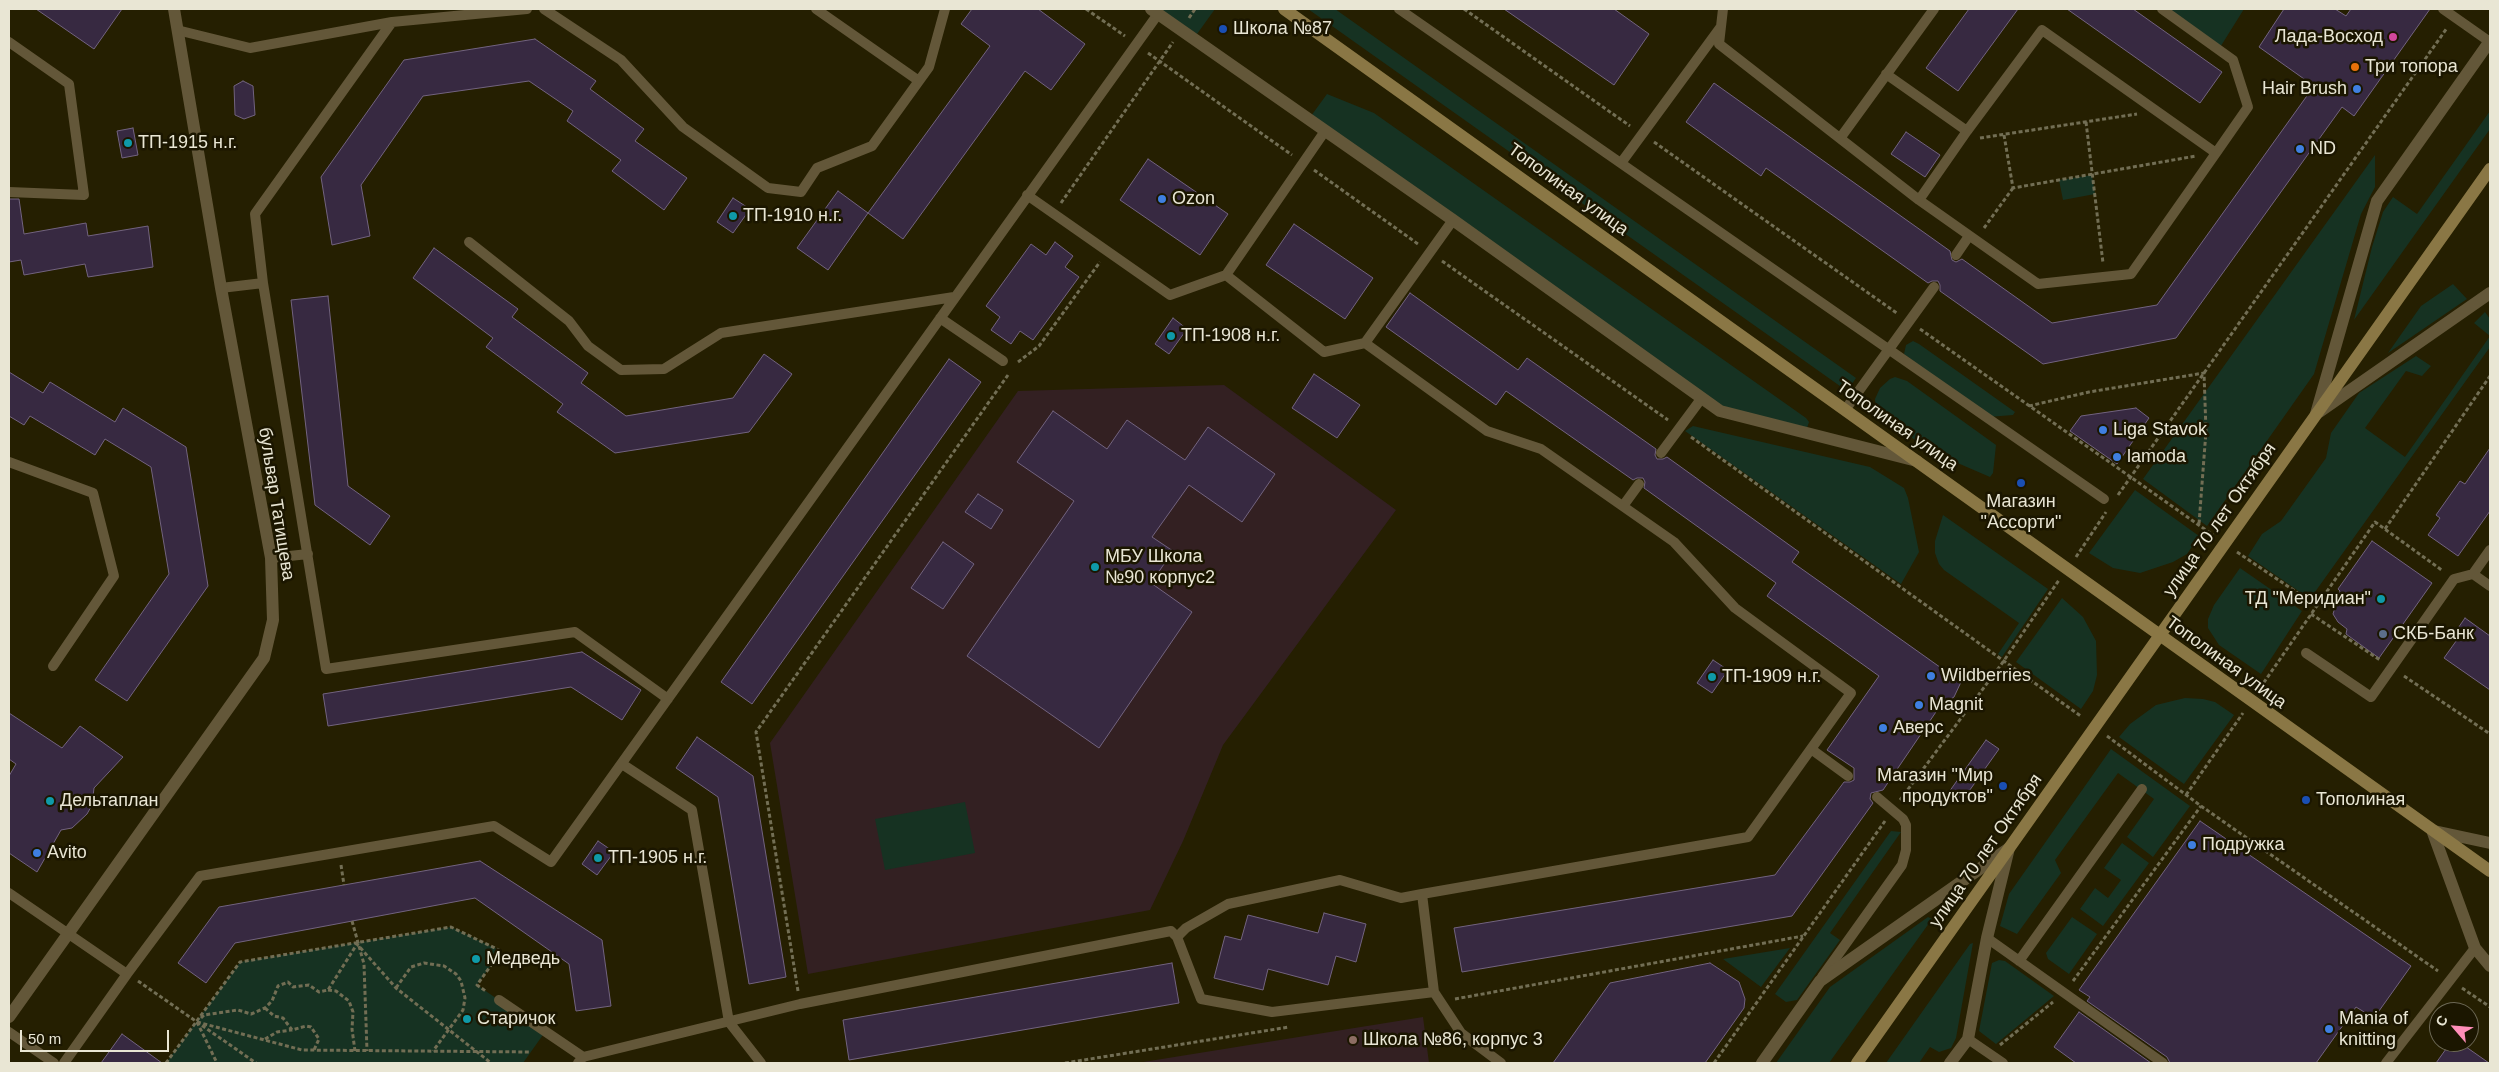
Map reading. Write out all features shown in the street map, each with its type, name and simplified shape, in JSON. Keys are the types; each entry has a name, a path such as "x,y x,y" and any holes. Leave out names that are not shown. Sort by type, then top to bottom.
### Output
{"main road":[{"name":"Тополиная улица","path":"1284,9 2490,872"},
{"name":"улица 70 лет Октября","path":"1857,1063 2490,169"}],"street":[{"name":"бульвар Татищева","path":"9,1017 264,658 274,620 271,558 220,288 174,9"},
{"path":"1155,11 1453,220 1720,411 1918,462"},
{"path":"2316,414 2377,201 2490,42"},
{"path":"2316,414 2490,293"},
{"path":"2432,830 2490,844"},
{"path":"2432,830 2475,948 2490,966"},
{"path":"1950,1063 1968,1039 1987,938 2010,847"},
{"path":"1762,1063 1820,981 2010,847"}],"lane":[{"path":"177,30 250,48 392,22 527,9"},
{"path":"544,9 621,60 683,127 768,188 801,192 817,168 872,146 929,67 945,9"},
{"path":"816,9 919,81"},
{"path":"1399,9 2109,500"},
{"path":"1723,9 1719,44 1841,137 1919,200 2038,284 2131,274 2248,107 2233,60 2162,9"},
{"path":"1841,137 1934,9"},
{"path":"2443,9 2490,42"},
{"path":"64,1063 200,876 494,826 551,862 1137,44 1155,11"},
{"path":"392,22 255,214 263,284 326,669 575,632 668,699"},
{"path":"1621,163 1720,28"},
{"path":"1919,200 1967,131 2042,30 2216,153"},
{"path":"9,42 69,84 84,194 9,192"},
{"path":"1886,74 1967,131"},
{"path":"1027,195 1170,295 1226,275 1325,131"},
{"path":"1226,275 1324,352 1365,343 1453,220"},
{"path":"1956,255 1972,238"},
{"path":"469,242 569,321 588,346 621,370 664,369 720,333 954,297"},
{"path":"220,288 263,284"},
{"path":"1845,410 1934,287"},
{"path":"940,318 1003,362"},
{"path":"1177,937 1186,928 1228,904 1340,880 1401,898 1748,837 1851,693 1735,608 1674,542 1541,449 1487,430 1365,343"},
{"path":"1661,453 1701,399"},
{"path":"9,462 93,493 114,576 53,666"},
{"path":"1623,506 1639,484"},
{"path":"2306,653 2371,697 2454,579 2473,574 2490,550"},
{"path":"271,558 308,554"},
{"path":"2473,574 2490,586"},
{"path":"1811,749 1848,776"},
{"path":"622,764 692,810 729,1022 761,1063"},
{"path":"2019,961 2142,788"},
{"path":"1820,981 1902,865 1906,850 1906,826 1903,819 1877,797"},
{"path":"9,893 127,974"},
{"path":"1422,894 1434,992 1461,1033 1501,1063"},
{"path":"500,1000 580,1060 800,1004 1172,930 1177,937 1200,999 1272,1012 1434,992"},
{"path":"1987,938 2163,1063"},
{"path":"2386,1063 2475,948"},
{"path":"9,1032 54,1063"},
{"path":"1968,1039 1999,1060"}],"path":[{"path":"1086,9 1679,428 2003,662 2095,726 2201,806 2490,1007"},
{"path":"1053,214 1196,9"},
{"path":"1464,9 2131,477"},
{"path":"2109,500 2131,477 2454,17"},
{"path":"1960,142 2157,111"},
{"path":"2086,122 2104,277"},
{"path":"2004,135 2013,188"},
{"path":"1972,238 2013,188 2216,153"},
{"path":"1015,366 1020,358 1039,346 1107,251"},
{"path":"2029,406 2089,392 2204,373"},
{"path":"2199,524 2206,431 2204,373"},
{"path":"800,1004 756,732 1009,374"},
{"path":"2385,529 2490,376"},
{"path":"1714,1063 1893,810 2003,662 2108,509"},
{"path":"2186,795 2375,522 2454,579"},
{"path":"1999,1060 2000,1043 2065,992 2201,806"},
{"path":"352,921 364,964 367,1051"},
{"path":"166,1063 240,962 451,927 501,951 477,985 500,1000"},
{"path":"357,944 396,988 474,1052 491,1063"},
{"path":"328,990 357,944"},
{"path":"396,988 411,967 418,964 432,962 444,966 456,974 464,990 463,1010 433,1052"},
{"path":"127,974 256,1063"},
{"path":"197,1022 204,1015 238,1010 251,1014 265,1008 272,1001 278,986 288,982 293,987 309,985 320,992 336,991 349,1001 353,1012 352,1029 355,1051"},
{"path":"265,1008 274,1016 283,1018 292,1030"},
{"path":"197,1022 302,1050 531,1052"},
{"path":"197,1022 217,1063"},
{"path":"265,1039 276,1032 306,1026 311,1027 319,1039 314,1050"}],"shaded area":[{"path":"1224,385 1396,510 1223,745 1183,841 1150,910 808,974 770,743 1018,391"},
{"name":"Школа №86, корпус 3","path":"1423,1017 1429,1063 1137,1063"}],"green space":[{"path":"1160,9 1215,9 1197,34"},
{"path":"1308,9 1335,9 1856,378 1847,391"},
{"path":"2162,9 2244,9 2219,49"},
{"path":"1327,94 1374,113 1806,418 1809,422 1807,428 1719,407 1311,116"},
{"path":"2490,111 2490,129 2354,320 2372,247 2383,212 2393,197 2417,214"},
{"path":"2375,155 2375,187 2361,214 2314,374 2207,526 2143,479"},
{"path":"2092,175 2095,194 2063,200 2059,180"},
{"path":"2453,284 2467,299 2388,353 2421,306"},
{"path":"2485,312 2490,319 2490,336 2474,323"},
{"path":"2490,336 2490,347 2310,599 2248,556 2262,534 2281,521 2326,458 2331,433 2359,393 2416,356 2431,366 2422,376 2406,371 2365,428 2405,457"},
{"path":"1913,341 2015,412 2013,415 1988,417 1904,354 1906,345"},
{"path":"1895,377 1907,381 1996,445 1993,473 1990,477 1932,452 1881,416 1876,410 1875,399 1880,388"},
{"path":"1693,426 1870,467 1904,488 1908,498 1919,552 1901,584 1685,431"},
{"path":"2135,490 2199,536 2187,554 2173,562 2140,573 2113,568 2089,553"},
{"path":"1943,515 2048,589 2002,657 1998,654 2019,623 1944,570 1939,564 1935,553 1935,541"},
{"path":"2240,568 2302,611 2261,674 2219,645 2208,628 2208,619 2214,605"},
{"path":"2062,598 2083,617 2096,641 2097,675 2093,691 2081,709 2016,662"},
{"path":"2185,698 2215,702 2234,715 2184,784 2119,737 2130,724 2156,705"},
{"path":"2111,749 2190,806 2153,857 2127,837 2154,799 2118,773 2055,860 2061,873 2017,934 2000,926 2009,894"},
{"path":"965,802 975,853 885,870 875,819"},
{"path":"1891,831 1901,832 1830,933 1840,940 1797,1000 1786,1002 1775,994"},
{"path":"2122,843 2149,863 2103,926 2080,909 2095,888 2108,898 2121,880 2104,868"},
{"path":"1928,917 1932,919 1829,1063 1776,1063 1830,987"},
{"path":"2072,917 2097,934 2069,974 2048,959 2046,953"},
{"path":"451,927 501,951 477,985 545,1032 523,1063 166,1063 240,962"},
{"path":"1973,943 1956,1038 1951,1048 1939,1052 1930,1047 1919,1063 1886,1063 1970,944"},
{"path":"1790,948 1761,987 1723,959"},
{"path":"1999,960 2005,961 2054,996 1996,1044 1979,1031 1992,963"}],"building":[{"path":"36,9 122,9 94,49"},
{"path":"972,9 1038,9 1085,44 1051,90 1025,71 903,239 868,213 990,46 961,24"},
{"path":"1504,9 1614,9 1649,34 1614,85"},
{"path":"1969,9 2018,9 1958,91 1926,68"},
{"path":"2067,9 2133,9 2222,72 2200,103"},
{"path":"2284,9 2335,9 2346,16 2351,9 2430,9 2354,116 2342,107 2176,338 2043,364 1940,291 1938,281 1928,283 1766,168 1761,176 1686,122 1714,83 1950,251 1952,260 1956,262 1962,259 2052,323 2157,305 2314,86 2259,47"},
{"path":"535,39 596,81 590,89 644,129 635,141 687,178 664,210 612,171 621,160 567,121 573,111 529,81 423,96 361,185 370,236 332,245 321,177 404,60"},
{"path":"243,81 253,86 255,115 244,119 235,115 234,86"},
{"name":"ТП-1915 н.г.","path":"133,128 138,155 122,158 117,131"},
{"path":"1906,132 1940,155 1925,177 1891,154"},
{"path":"1148,159 1228,214 1200,255 1120,200"},
{"path":"838,191 868,213 828,270 797,248"},
{"name":"ТП-1910 н.г.","path":"733,198 750,209 733,233 717,222"},
{"path":"9,199 19,199 24,234 86,223 88,236 148,226 153,267 88,277 85,264 24,275 21,260 9,262"},
{"path":"1294,224 1373,278 1345,319 1266,265"},
{"path":"1055,242 1073,256 1065,267 1079,277 1033,340 1020,331 1011,344 991,330 1000,317 986,306 1031,244 1046,255"},
{"path":"434,248 518,309 512,317 588,373 581,383 626,416 733,398 764,354 792,374 749,432 615,453 557,412 563,404 486,347 493,338 413,278"},
{"path":"1410,293 1518,370 1527,358 1656,449 1655,455 1657,459 1667,457 1799,552 1792,562 1944,670 1954,670 1961,682 1954,697 1940,706 1883,790 1871,793 1870,799 1873,803 1792,916 1462,972 1454,928 1775,875 1844,782 1854,780 1854,768 1827,750 1879,676 1767,596 1776,583 1644,488 1645,482 1643,478 1633,480 1506,391 1496,405 1386,327"},
{"path":"328,296 348,486 390,516 370,545 315,505 291,300"},
{"name":"ТП-1908 н.г.","path":"1173,318 1187,329 1169,354 1155,344"},
{"path":"949,359 981,382 752,704 721,682"},
{"path":"9,372 43,393 50,382 115,422 123,408 186,447 208,586 127,701 95,680 169,574 151,467 105,439 95,455 30,416 24,425 9,416"},
{"path":"1314,374 1360,405 1337,438 1292,408"},
{"path":"2136,408 2149,418 2117,464 2070,431 2081,416"},
{"name":"МБУ Школа №90 корпус2","path":"1053,411 1107,449 1127,420 1185,460 1208,427 1275,474 1242,522 1189,485 1152,537 1173,551 1151,583 1192,612 1099,748 967,656 1074,501 1017,462"},
{"path":"2490,448 2490,511 2458,556 2428,535 2440,518 2436,515 2460,481 2465,484"},
{"path":"978,494 1003,510 991,529 965,512"},
{"name":"ТД \"Меридиан\"","path":"2372,541 2432,583 2379,658 2346,634 2347,629 2338,622 2333,614 2340,591 2338,589"},
{"path":"943,542 974,564 943,609 911,588"},
{"path":"2465,618 2490,636 2490,690 2444,658 2459,637 2454,634"},
{"path":"582,652 641,690 622,720 571,687 328,726 323,694"},
{"name":"ТП-1909 н.г.","path":"1713,660 1728,670 1712,693 1697,683"},
{"name":"Дельтаплан","path":"9,713 62,748 80,726 123,757 94,788 92,805 87,814 72,828 61,830 37,872 9,853 9,776 16,764 9,759"},
{"path":"697,737 753,776 786,977 749,984 718,797 676,768"},
{"path":"1986,740 1999,749 1962,801 1949,792"},
{"path":"2200,821 2411,966 2374,1018 2356,1007 2316,1063 2170,1063 2167,1057 2087,1001 2090,997 2079,990"},
{"name":"ТП-1905 н.г.","path":"598,841 614,852 597,875 582,864"},
{"path":"480,861 602,940 611,1006 576,1011 569,964 475,898 235,943 206,983 178,963 219,907"},
{"path":"1324,913 1366,924 1356,962 1336,956 1328,985 1268,969 1263,990 1214,978 1225,936 1241,940 1248,915 1318,933"},
{"path":"1172,963 1179,1003 849,1060 843,1020"},
{"path":"1710,963 1739,982 1745,999 1744,1008 1705,1063 1553,1063 1610,983"},
{"path":"2079,1012 2151,1063 2076,1063 2054,1047"},
{"path":"122,1034 162,1063 101,1063"},
{"path":"2444,1052 2473,1052 2489,1063 2436,1063"}],"place":[{"name":"Школа №87","path":"1223,29"},
{"name":"Лада-Восход","path":"2393,37"},
{"name":"Три топора","path":"2355,67"},
{"name":"Hair Brush","path":"2357,89"},
{"name":"ТП-1915 н.г.","path":"128,143"},
{"name":"ND","path":"2300,149"},
{"name":"Ozon","path":"1162,199"},
{"name":"ТП-1910 н.г.","path":"733,216"},
{"name":"ТП-1908 н.г.","path":"1171,336"},
{"name":"Liga Stavok","path":"2103,430"},
{"name":"lamoda","path":"2117,457"},
{"name":"Магазин \"Ассорти\"","path":"2021,483"},
{"name":"МБУ Школа №90 корпус2","path":"1095,567"},
{"name":"ТД \"Меридиан\"","path":"2381,599"},
{"name":"СКБ-Банк","path":"2383,634"},
{"name":"Wildberries","path":"1931,676"},
{"name":"ТП-1909 н.г.","path":"1712,677"},
{"name":"Magnit","path":"1919,705"},
{"name":"Аверс","path":"1883,728"},
{"name":"Магазин \"Мир продуктов\"","path":"2003,786"},
{"name":"Тополиная","path":"2306,800"},
{"name":"Дельтаплан","path":"50,801"},
{"name":"Подружка","path":"2192,845"},
{"name":"Avito","path":"37,853"},
{"name":"ТП-1905 н.г.","path":"598,858"},
{"name":"Медведь","path":"476,959"},
{"name":"Старичок","path":"467,1019"},
{"name":"Mania of knitting","path":"2329,1029"},
{"name":"Школа №86, корпус 3","path":"1353,1040"}]}
